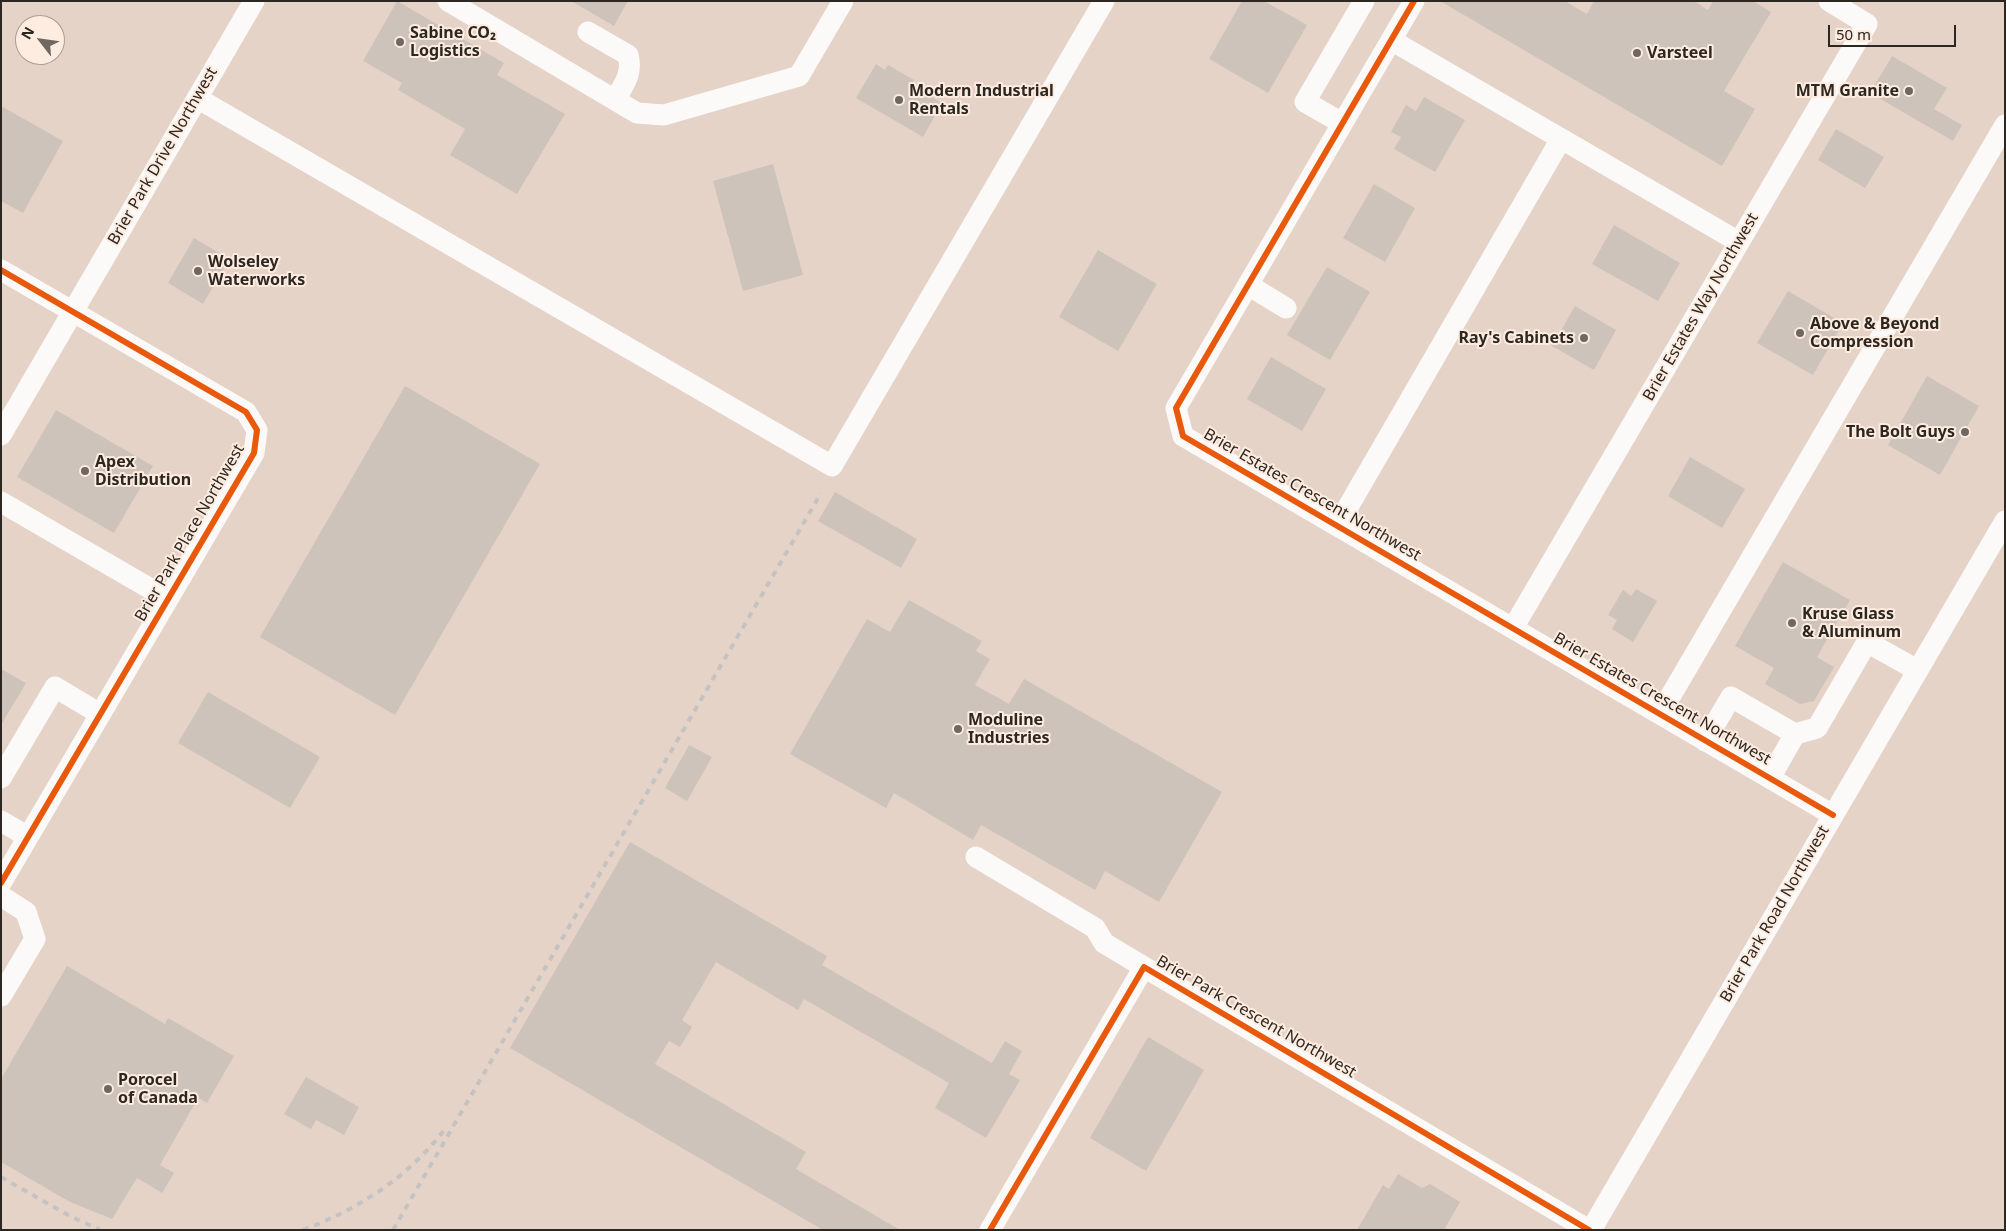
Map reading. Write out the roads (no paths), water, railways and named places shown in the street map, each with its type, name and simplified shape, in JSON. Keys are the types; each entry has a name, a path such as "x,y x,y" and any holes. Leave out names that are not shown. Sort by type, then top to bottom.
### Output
{"street":[{"name":"Brier Park Drive Northwest","path":"1,434 254,1"},
{"path":"448,1 637,113 664,115 799,76 843,1"},
{"path":"197,98 832,466 1104,1"},
{"path":"1342,123 1305,102 1364,1"},
{"name":"Brier Estates Crescent Northwest","path":"1414,1 1176,408 1183,436 1833,815"},
{"name":"Brier Estates Way Northwest","path":"1513,628 1867,24 1829,1"},
{"path":"588,32 628,55 631,67 615,100"},
{"path":"1391,40 1739,242"},
{"path":"1660,714 2005,125"},
{"path":"1337,526 1561,139"},
{"name":"Brier Park Place Northwest","path":"1,270 246,412 257,430 254,453 1,883"},
{"path":"1248,285 1286,308"},
{"path":"1,502 168,599"},
{"name":"Brier Park Road Northwest","path":"1590,1230 2005,521"},
{"path":"1770,778 1795,734 1817,728 1867,642 1917,670"},
{"path":"1,778 55,687 100,714"},
{"path":"1706,740 1731,696 1795,734"},
{"path":"1,821 28,837"},
{"path":"976,857 1095,928 1104,943 1144,967"},
{"path":"1,896 26,912 34,939 1,996"},
{"name":"Brier Park Crescent Northwest","path":"990,1230 1144,967 1590,1230"}],"railway":[{"path":"393,1230 821,493"},
{"path":"303,1230 344,1212 383,1188 418,1160 447,1126"},
{"path":"1,1177 68,1215 100,1230"}],"place":[{"name":"Sabine CO₂ Logistics","path":"400,42"},
{"name":"Varsteel","path":"1637,53"},
{"name":"MTM Granite","path":"1909,91"},
{"name":"Modern Industrial Rentals","path":"899,100"},
{"name":"Wolseley Waterworks","path":"198,271"},
{"name":"Above & Beyond Compression","path":"1800,333"},
{"name":"Ray's Cabinets","path":"1584,338"},
{"name":"The Bolt Guys","path":"1965,432"},
{"name":"Apex Distribution","path":"85,471"},
{"name":"Kruse Glass & Aluminum","path":"1792,623"},
{"name":"Moduline Industries","path":"958,729"},
{"name":"Porocel of Canada","path":"108,1089"}]}
